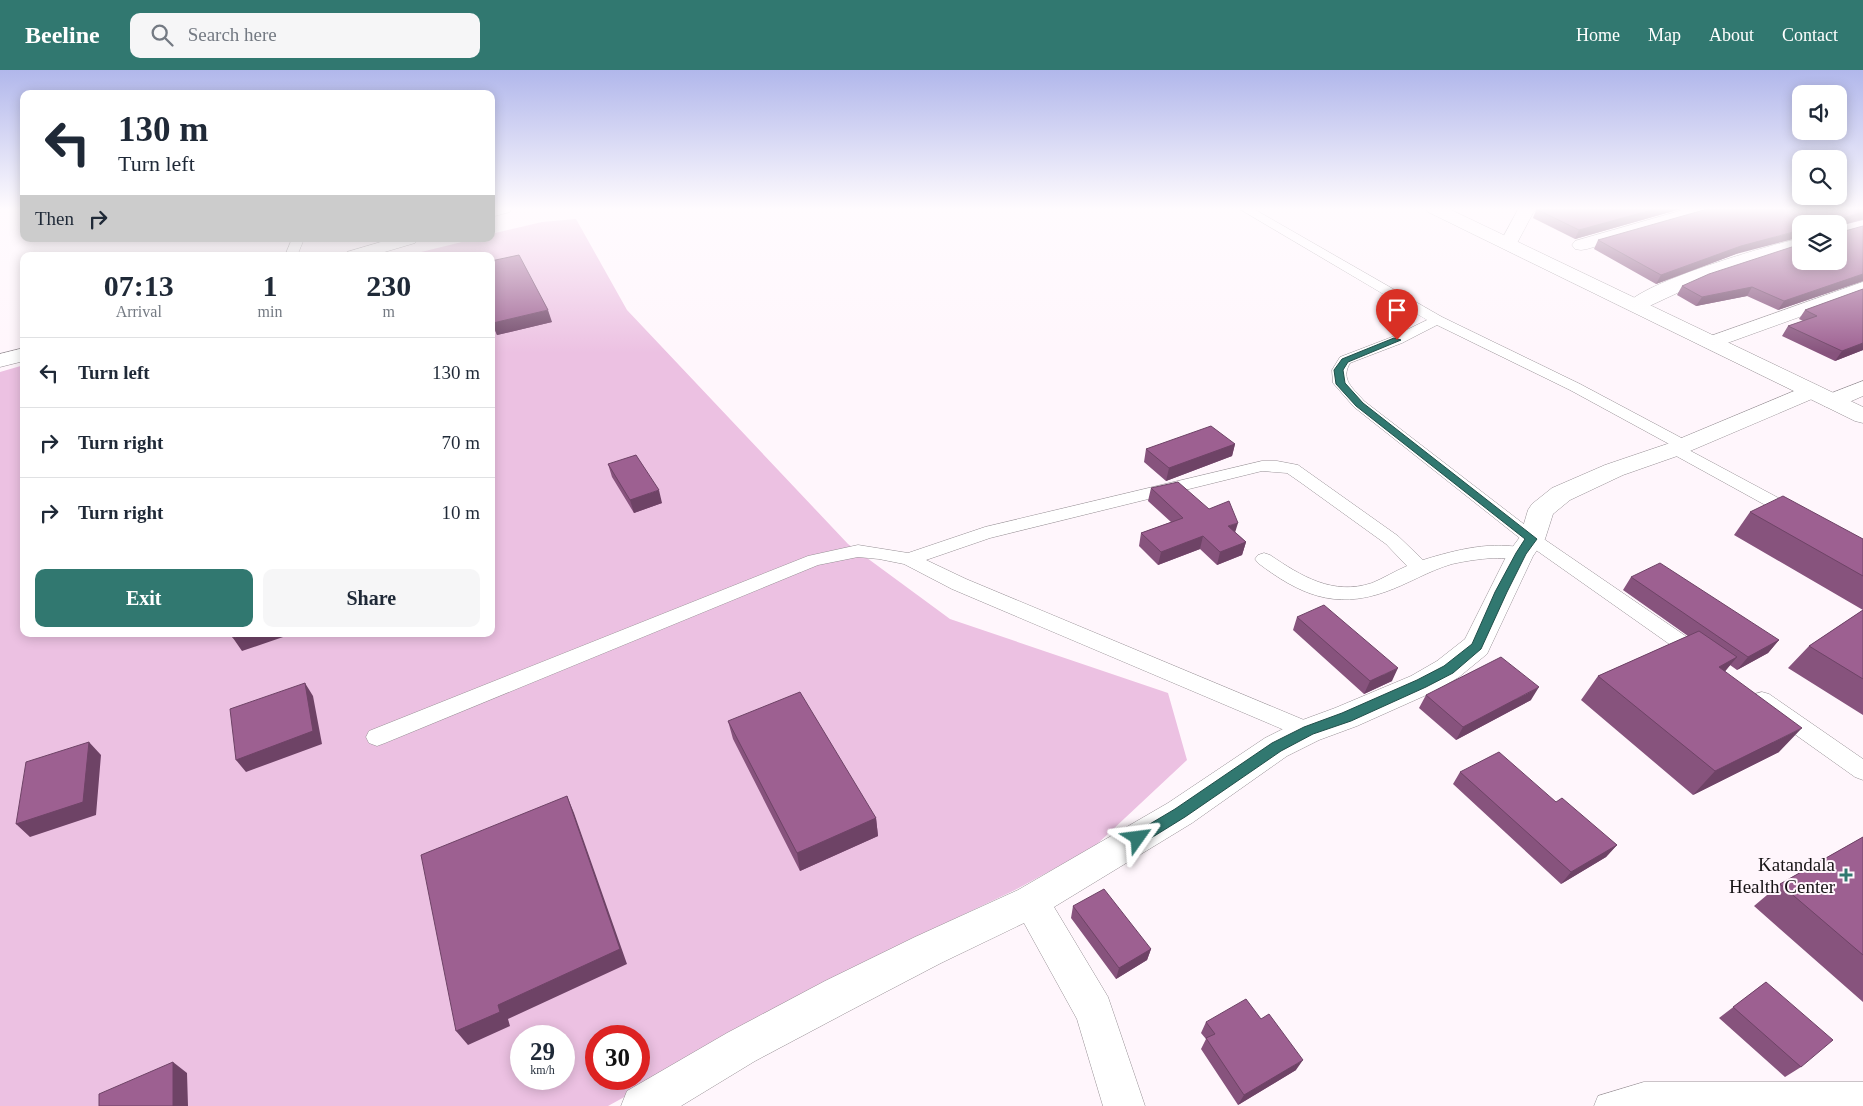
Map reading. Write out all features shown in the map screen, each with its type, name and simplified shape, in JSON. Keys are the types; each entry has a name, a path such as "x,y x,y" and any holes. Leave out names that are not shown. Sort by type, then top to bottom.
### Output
{"street":[{"path":"1536,256 1863,416"},
{"path":"1636,305 1691,277 1754,256"},
{"path":"1712,342 1863,288"},
{"path":"0,361 20,355"},
{"path":"642,1106 741,1047 830,1000 928,950 1031,902 1180,813 1276,747 1308,731 1346,717 1422,684 1448,669 1477,646 1501,592 1526,546 1540,510 1561,494 1614,470 1822,396 1863,388"},
{"path":"1031,902 1094,1011 1124,1106"}],"lane":[{"path":"1327,256 1437,320 1575,387 1812,523"},
{"path":"1437,320 1397,340 1345,360 1338,370 1340,384 1359,404 1526,546 1710,664"},
{"path":"908,559 985,534 1104,503 1262,466 1277,466 1292,469 1363,518 1403,550 1420,568"},
{"path":"1264,559 1291,579 1310,588 1333,594 1352,594 1379,587 1420,568 1471,554 1526,546"},
{"path":"377,737 814,560 858,551 908,559 959,584 1308,731"},
{"path":"1743,686 1863,772"},
{"path":"1608,1106 1644,1096 1861,1097"}],"shaded area":[{"path":"495,256 597,256 627,310 848,544 950,619 1168,693 1187,760 1094,847 1015,890 910,940 650,1083 650,1025 585,1025 585,1090 637,1090 608,1106 0,1106 0,372 20,366 20,637 495,637"}],"building":[{"path":"520,256 548,310 495,323 495,260"},
{"path":"1627,256 1712,256 1661,275"},
{"path":"1763,256 1792,256 1792,270 1847,270 1847,256 1863,256 1863,274 1784,301 1752,287 1702,297 1682,286 1709,274"},
{"path":"1863,289 1863,343 1842,351 1788,326 1817,316 1805,310"},
{"path":"1211,426 1235,444 1169,468 1146,449"},
{"path":"636,455 659,490 630,500 608,464"},
{"path":"1178,482 1209,509 1229,501 1238,523 1228,526 1246,542 1220,552 1203,536 1161,552 1141,533 1183,518 1151,488"},
{"path":"1783,496 1863,539 1863,576 1750,512"},
{"path":"1660,563 1779,640 1748,657 1631,577"},
{"path":"1324,605 1398,668 1370,681 1297,617"},
{"path":"1863,610 1863,679 1809,646"},
{"path":"1699,631 1737,657 1719,667 1802,728 1715,771 1598,676"},
{"path":"1501,657 1539,687 1463,727 1426,695"},
{"path":"305,683 313,731 236,760 230,709"},
{"path":"800,692 876,818 797,853 728,721"},
{"path":"89,742 83,802 16,824 26,762"},
{"path":"1499,752 1556,802 1562,798 1617,845 1571,872 1460,772"},
{"path":"567,796 620,949 498,1005 500,1012 456,1031 421,855"},
{"path":"1863,837 1863,955 1780,884"},
{"path":"1104,889 1151,949 1119,968 1073,906"},
{"path":"1766,982 1833,1040 1801,1067 1733,1007"},
{"path":"1246,999 1261,1019 1269,1014 1303,1060 1244,1095 1206,1038 1215,1034 1206,1022"},
{"path":"173,1062 173,1106 99,1106 99,1094"}],"place":[{"name":"Katandala Health Center","path":"1846,875"}],"route":[{"path":"1138,838 1180,813 1276,747 1308,731 1346,717 1422,684 1448,669 1477,646 1521,553 1532,539 1359,404 1340,384 1338,370 1345,360 1397,340"}]}
